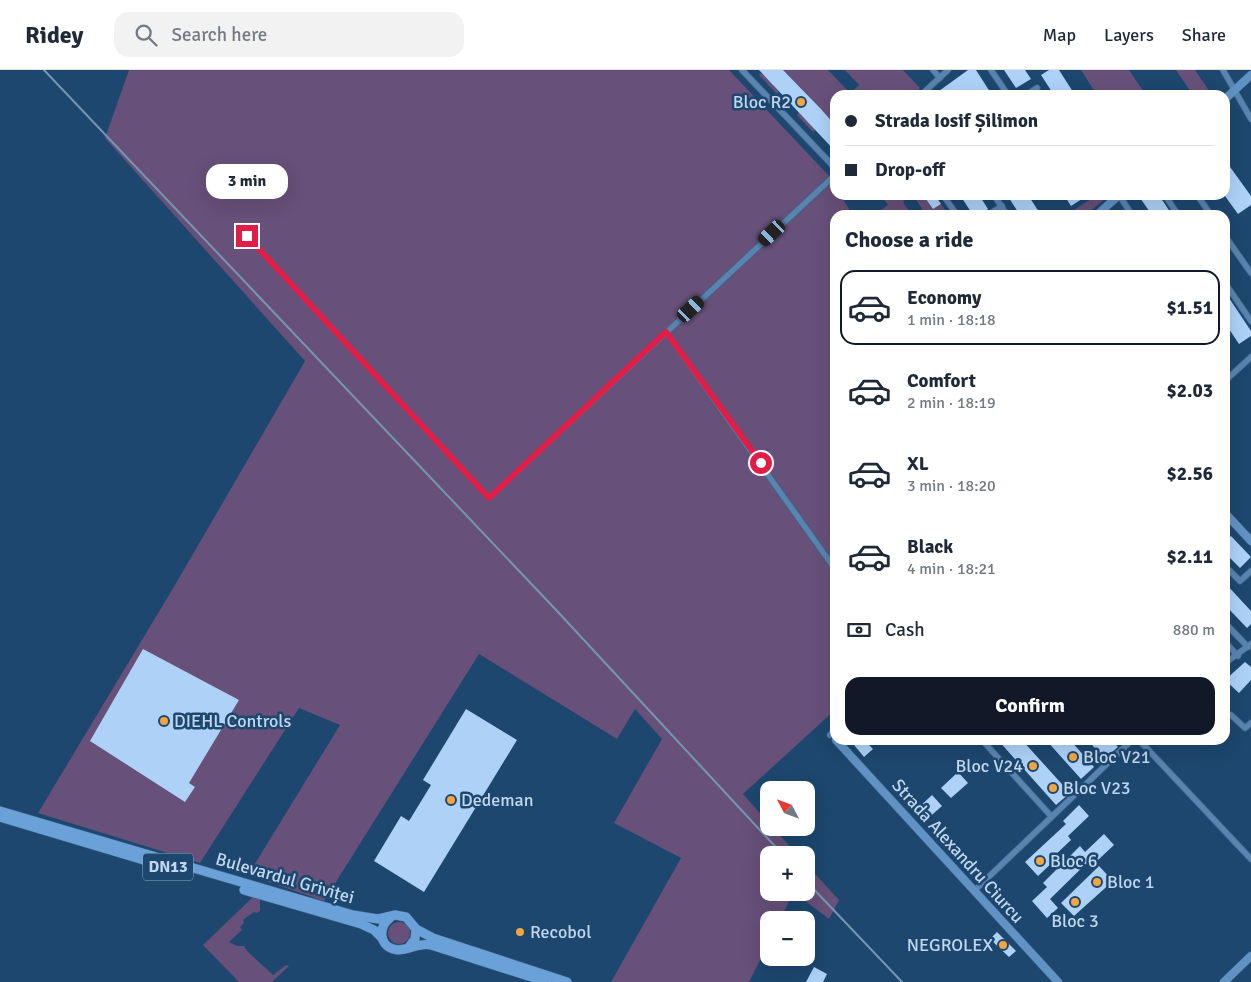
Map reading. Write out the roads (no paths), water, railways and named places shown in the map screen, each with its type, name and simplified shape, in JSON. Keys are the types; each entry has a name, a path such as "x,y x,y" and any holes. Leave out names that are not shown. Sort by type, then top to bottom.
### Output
{"main road":[{"name":"Bulevardul Griviței","path":"0,811 339,911 370,919 390,918"},
{"name":"Bulevardul Griviței","path":"0,817 368,926 382,938"},
{"path":"547,982 431,945 418,944 393,949 382,938 382,929 390,918 401,915 406,917 416,929 434,938 567,982"},
{"path":"409,947 415,939 416,929"}],"street":[{"path":"742,70 830,163"},
{"path":"933,70 940,78"},
{"path":"928,90 948,70"},
{"path":"991,70 1005,90"},
{"path":"1223,70 1251,119"},
{"path":"1230,95 1251,75"},
{"path":"247,236 489,498 830,180"},
{"path":"998,200 1005,210"},
{"path":"1102,210 1114,200"},
{"path":"996,210 1002,206"},
{"path":"1230,243 1251,273"},
{"path":"1230,290 1251,321"},
{"path":"666,332 830,562"},
{"path":"1230,376 1251,357"},
{"path":"1230,518 1251,541"},
{"path":"1230,571 1240,581 1251,571"},
{"path":"1230,628 1249,646 1230,660"},
{"path":"1230,647 1238,656"},
{"path":"1232,715 1245,728 1251,723"},
{"name":"Strada Alexandru Ciurcu","path":"842,745 1058,982"},
{"path":"987,745 1052,816"},
{"path":"975,890 1127,745"},
{"path":"1144,745 1251,859"},
{"path":"1224,982 1251,956"}],"railway":[{"path":"44,70 558,612 775,846"},
{"path":"815,890 902,982"}],"place":[{"name":"Bloc R2","path":"801,102"},
{"name":"DIEHL Controls","path":"164,721"},
{"name":"Bloc V21","path":"1073,757"},
{"name":"Bloc V24","path":"1033,766"},
{"name":"Bloc V23","path":"1053,788"},
{"name":"Dedeman","path":"451,800"},
{"name":"Bloc 6","path":"1040,861"},
{"name":"Bloc 1","path":"1097,882"},
{"name":"Bloc 3","path":"1075,902"},
{"name":"Recobol","path":"520,932"},
{"name":"NEGROLEX","path":"1003,945"}]}
